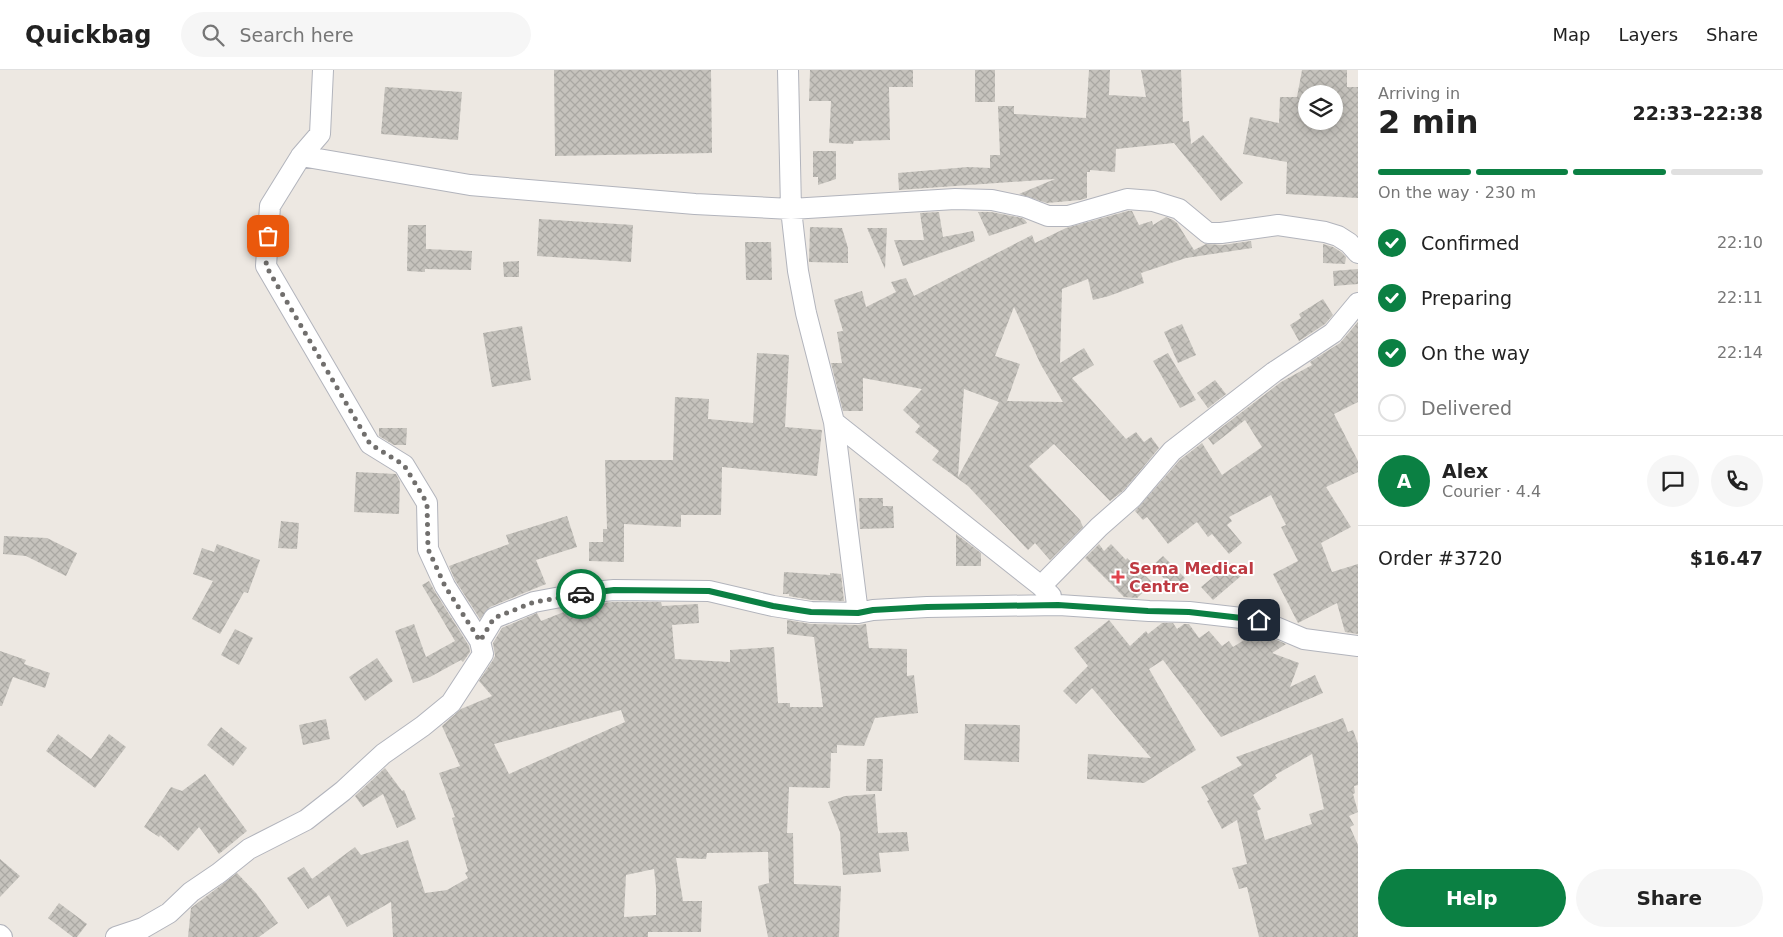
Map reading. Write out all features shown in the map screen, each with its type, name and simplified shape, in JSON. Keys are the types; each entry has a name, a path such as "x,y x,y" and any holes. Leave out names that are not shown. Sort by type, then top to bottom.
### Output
{"street":[{"path":"116,937 143,928 169,912 191,892 249,849 306,820 383,754 452,703 483,654 480,641 445,586 428,549 427,503 404,465 370,444 266,266 270,206 301,156 320,134 323,70"},
{"path":"788,70 791,209 798,271 806,313 834,422 858,613"},
{"path":"301,156 470,185 695,204 791,209 955,199 992,200 1025,207 1048,216 1068,216 1128,199 1153,200 1178,209 1208,233 1278,225 1325,232 1338,236 1358,252"},
{"path":"1041,586 1099,526 1132,498 1172,451 1274,372 1333,333 1358,303"},
{"path":"834,422 1041,586 1058,605"},
{"path":"480,641 494,618 534,602 614,590 709,591 773,606 811,612 858,613 873,610 927,607 1058,605 1189,612 1259,620 1304,639 1358,646"}],"building":[{"path":"554,70 711,70 712,153 555,156"},
{"path":"810,70 913,70 913,87 889,87 890,140 854,141 853,144 829,143 831,101 809,101"},
{"path":"975,70 995,70 995,102 975,102"},
{"path":"1089,70 1110,70 1109,95 1146,97 1141,70 1181,70 1183,122 1189,121 1191,144 1203,135 1243,183 1221,201 1174,143 1116,149 1115,172 1090,170 1090,172 1087,172 1087,198 1080,200 1047,203 1019,194 1055,179 899,190 898,173 968,167 990,168 990,155 1000,155 998,106 1014,106 1014,114 1086,118"},
{"path":"1302,70 1347,70 1347,87 1358,87 1358,198 1286,194 1287,162 1243,154 1250,117 1279,123 1280,97 1297,97 1298,92 1298,130 1343,130 1343,85 1299,85"},
{"path":"385,87 462,92 458,140 381,134"},
{"path":"813,151 836,151 836,179 818,185 818,177 813,177"},
{"path":"1132,211 1139,225 1152,221 1153,225 1166,217 1173,220 1177,223 1194,250 1206,244 1223,245 1251,241 1252,248 1186,258 1141,273 1144,283 1093,300 1088,279 1062,289 1060,363 1084,348 1094,365 1072,378 1126,439 1136,432 1144,442 1151,437 1159,448 1124,490 1110,501 1054,444 1029,466 1080,520 1083,527 1050,560 1035,543 1028,550 968,486 932,460 939,451 915,432 920,426 903,410 922,389 863,378 863,411 843,411 831,363 842,363 837,332 843,331 834,300 862,291 866,307 896,292 891,282 906,278 914,296 1032,235 1035,243 1066,228","holes":["1014,307 1041,365 1063,402 1007,401 1020,364 995,356","964,389 999,402 958,477"]},
{"path":"939,212 943,237 973,231 975,241 903,266 894,240 924,240 920,213"},
{"path":"978,212 991,212 1022,218 1027,223 989,236"},
{"path":"539,219 633,225 631,262 537,256"},
{"path":"408,225 426,225 426,249 472,251 471,270 425,269 425,272 407,271"},
{"path":"810,227 842,228 848,248 848,263 809,262"},
{"path":"867,228 887,228 885,269"},
{"path":"745,242 771,242 772,280 746,280"},
{"path":"1323,244 1341,252 1346,257 1345,264 1323,263"},
{"path":"519,261 519,277 504,277 503,262"},
{"path":"1358,269 1358,284 1334,286 1333,271"},
{"path":"1323,299 1333,315 1325,324 1299,341 1290,325 1301,318 1299,314"},
{"path":"1358,322 1358,402 1334,414 1358,461 1358,472 1326,487 1351,527 1321,543 1332,572 1358,564 1358,634 1345,632 1337,603 1298,623 1273,574 1298,561 1281,527 1286,525 1271,495 1229,517 1232,521 1227,525 1242,543 1229,554 1212,534 1208,537 1197,522 1168,544 1147,517 1143,520 1135,511 1180,460 1202,443 1222,475 1262,447 1245,420 1213,445 1208,438 1281,382 1312,365 1310,362 1340,343"},
{"path":"1182,324 1196,355 1178,363 1164,332"},
{"path":"522,326 531,380 492,387 483,333"},
{"path":"757,353 789,355 785,427 822,430 817,476 722,467 721,515 681,515 681,527 624,524 624,562 589,561 589,542 603,542 603,529 607,529 605,460 673,460 675,397 709,399 708,419 753,423"},
{"path":"1168,353 1196,400 1180,408 1153,361"},
{"path":"1215,380 1226,394 1208,408 1197,393"},
{"path":"379,428 407,428 406,445 394,445 379,436"},
{"path":"356,472 396,474 400,482 399,514 354,512"},
{"path":"859,498 883,498 883,506 893,506 894,528 860,529"},
{"path":"567,516 577,547 536,560 546,584 490,607 480,619 455,580 449,566 509,544 506,535"},
{"path":"281,521 299,523 297,549 278,548"},
{"path":"956,534 981,553 981,566 956,566"},
{"path":"4,536 47,538 77,553 66,576 26,556 3,554"},
{"path":"217,544 260,560 248,593 244,592 220,634 192,619 213,581 193,574 202,548 214,552"},
{"path":"1099,544 1104,551 1111,544 1126,560 1127,558 1153,583 1137,598 1124,597 1085,558"},
{"path":"1163,556 1185,578 1174,589 1152,566"},
{"path":"1230,563 1241,576 1213,600 1201,587"},
{"path":"784,572 841,574 844,601 812,600 783,594"},
{"path":"429,581 469,646 470,652 463,662 461,660 430,677 413,683 395,631 414,624 426,657 455,641 422,585"},
{"path":"661,602 662,606 698,604 699,623 672,625 675,659 730,662 730,650 774,647 778,703 790,703 790,707 823,707 814,637 787,634 787,620 811,624 866,624 869,648 907,649 907,676 914,675 918,713 875,718 864,746 837,745 837,753 831,753 830,788 789,787 787,833 793,833 794,884 841,886 839,937 768,937 758,886 769,883 768,852 707,853 706,859 676,858 683,901 702,901 701,932 648,932 648,937 393,937 391,902 347,927 329,895 308,909 287,878 304,867 312,879 355,847 361,855 408,840 425,893 447,890 468,878 465,873 468,871 452,818 455,817 439,773 460,766 442,726 461,709 492,696 479,681 495,656 493,643 502,628 537,613 541,621 569,610 571,612 601,603","holes":["621,710 625,722 509,774 494,744","654,869 656,915 624,917 626,875"]},
{"path":"1109,620 1130,646 1146,631 1148,634 1162,623 1173,623 1177,629 1184,624 1189,624 1199,638 1209,631 1222,646 1229,641 1233,647 1257,632 1262,639 1267,636 1286,644 1272,653 1299,663 1290,687 1315,675 1323,693 1221,737 1163,660 1149,669 1196,750 1144,783 1087,779 1088,754 1151,758 1092,688 1076,704 1063,691 1088,666 1074,648"},
{"path":"235,629 253,638 239,665 221,655"},
{"path":"0,651 26,660 24,664 50,673 45,688 13,677 2,706 0,706"},
{"path":"377,658 393,681 365,701 349,677"},
{"path":"1343,718 1348,732 1353,730 1358,744 1358,785 1354,786 1355,793 1353,794 1358,812 1349,816 1354,825 1350,827 1358,845 1358,937 1259,937 1247,887 1239,889 1232,868 1247,864 1237,820 1222,829 1201,787 1242,765 1236,757","holes":["1312,754 1324,809 1309,814 1312,824 1265,840 1257,811 1261,809 1253,795 1277,778 1275,775"]},
{"path":"326,719 330,739 303,745 299,725"},
{"path":"965,724 1020,725 1019,762 964,760"},
{"path":"221,727 247,748 233,766 207,745"},
{"path":"58,734 91,759 109,734 126,747 95,788 46,751"},
{"path":"867,759 883,759 882,791 866,791"},
{"path":"385,768 402,791 404,790 416,819 397,828 383,794 363,807 355,796"},
{"path":"205,774 247,831 219,854 199,827 178,851 160,835 159,837 144,827 171,787 182,791"},
{"path":"875,794 878,833 907,832 909,851 879,853 881,872 843,875 840,832 828,802 845,796"},
{"path":"0,859 20,876 0,897"},
{"path":"237,873 256,893 278,923 259,937 188,937 191,908"},
{"path":"59,903 87,924 77,937 73,937 48,918"}],"way so far":[{"path":"268,236 266,266 370,444 404,465 427,503 428,549 445,586 480,641 494,618 534,602 581,594"}],"place":[{"name":"Sema Medical Centre","path":"1118,577"}],"route":[{"path":"581,594 614,590 709,591 746,598 773,606 811,612 858,613 873,610 927,607 1058,605 1189,612 1259,620"}]}
